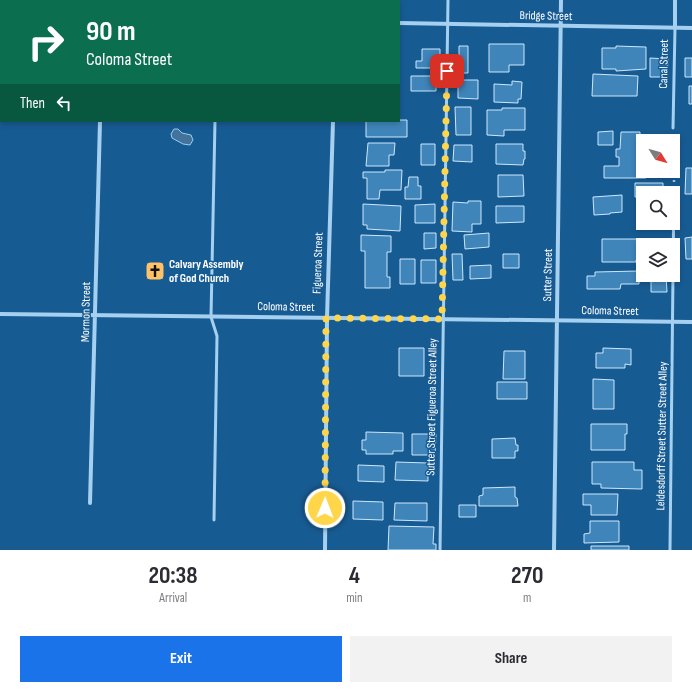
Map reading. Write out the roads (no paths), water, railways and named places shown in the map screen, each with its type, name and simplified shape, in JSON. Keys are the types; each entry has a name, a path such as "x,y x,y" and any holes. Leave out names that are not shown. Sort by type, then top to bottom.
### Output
{"street":[{"name":"Sutter Street","path":"554,550 561,0"},
{"name":"Canal Street","path":"675,0 675,28"},
{"name":"Bridge Street","path":"400,24 692,28"},
{"name":"Mormon Street","path":"90,503 100,122"},
{"name":"Figueroa Street","path":"325,550 326,318 333,122"},
{"name":"Coloma Street","path":"0,314 692,322"}],"lane":[{"name":"Sutter Street Figueroa Street Alley","path":"440,550 442,319 448,0"},
{"name":"Canal Street","path":"674,128 675,28"},
{"path":"214,520 217,336 211,317 215,122"},
{"path":"672,321 673,282"},
{"name":"Leidesdorff Street Sutter Street Alley","path":"670,550 672,321"}],"water":[{"path":"174,129 178,129 182,133 191,135 193,140 190,145 183,144 172,138 171,134"}],"place":[{"name":"Calvary Assembly of God Church","path":"155,271"}]}
